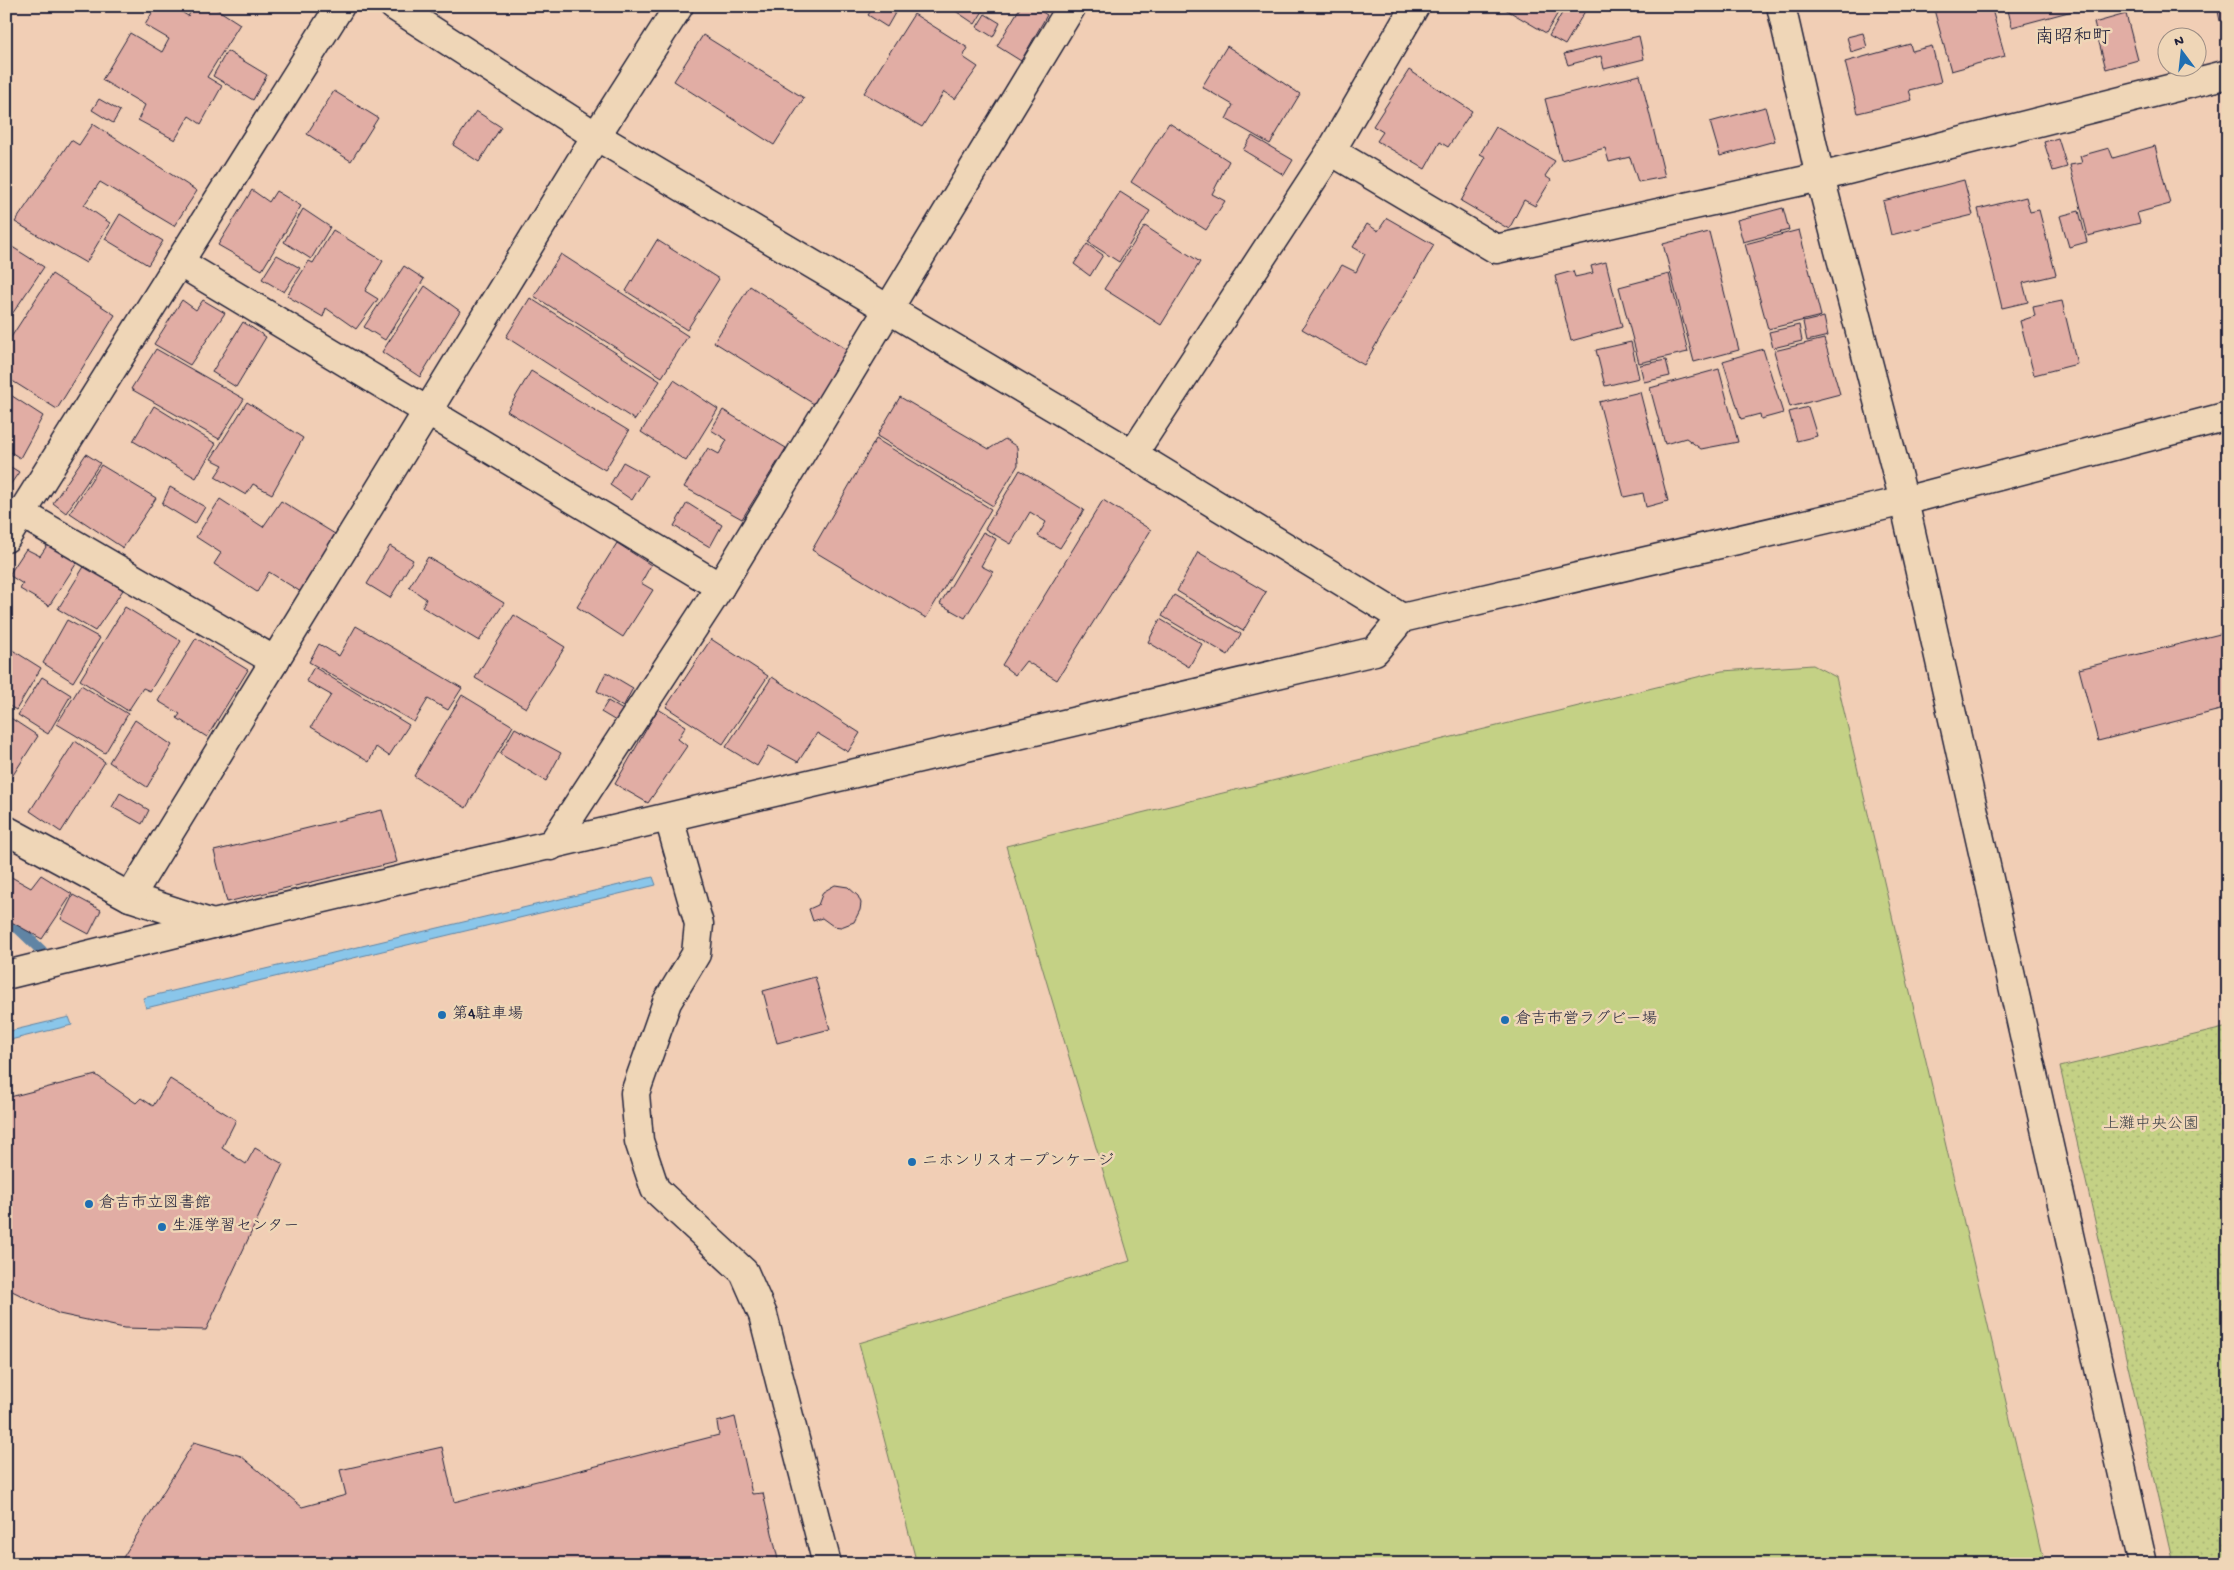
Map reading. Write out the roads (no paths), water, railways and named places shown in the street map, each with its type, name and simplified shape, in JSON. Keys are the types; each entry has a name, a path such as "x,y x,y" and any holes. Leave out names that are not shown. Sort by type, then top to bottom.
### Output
{"street":[{"path":"6,538 340,6"},
{"path":"394,6 596,136 1133,454 1402,618"},
{"path":"130,897 596,136 679,6"},
{"path":"550,846 720,587 1072,6"},
{"path":"1133,454 1331,151 1415,6"},
{"path":"1781,6 1820,177 1904,501 2144,1564"},
{"path":"1331,151 1496,249 1820,177 2228,74"},
{"path":"179,262 720,587"},
{"path":"6,975 214,924 1375,651 1402,618 1904,501 2228,416"},
{"path":"21,513 275,661"},
{"path":"669,818 699,924 696,954 667,1002 635,1093 639,1141 655,1189 744,1272 763,1315 827,1564"},
{"path":"6,830 130,897 214,924"}],"water":[{"path":"653,877 656,885 146,1008 143,998"},
{"path":"69,1017 72,1025 6,1041 6,1032"}],"waterway":[{"path":"6,924 18,928 42,951"}],"place":[{"name":"第4駐車場","path":"442,1015"},
{"name":"倉吉市営ラグビー場","path":"1505,1020"},
{"name":"ニホンリスオープンケージ","path":"912,1162"},
{"name":"倉吉市立図書館","path":"89,1204"},
{"name":"生涯学習センター","path":"162,1227"}],"district":[{"name":"南昭和町","path":"2073,38"}],"park label":[{"name":"上灘中央公園","path":"2151,1125"}]}
